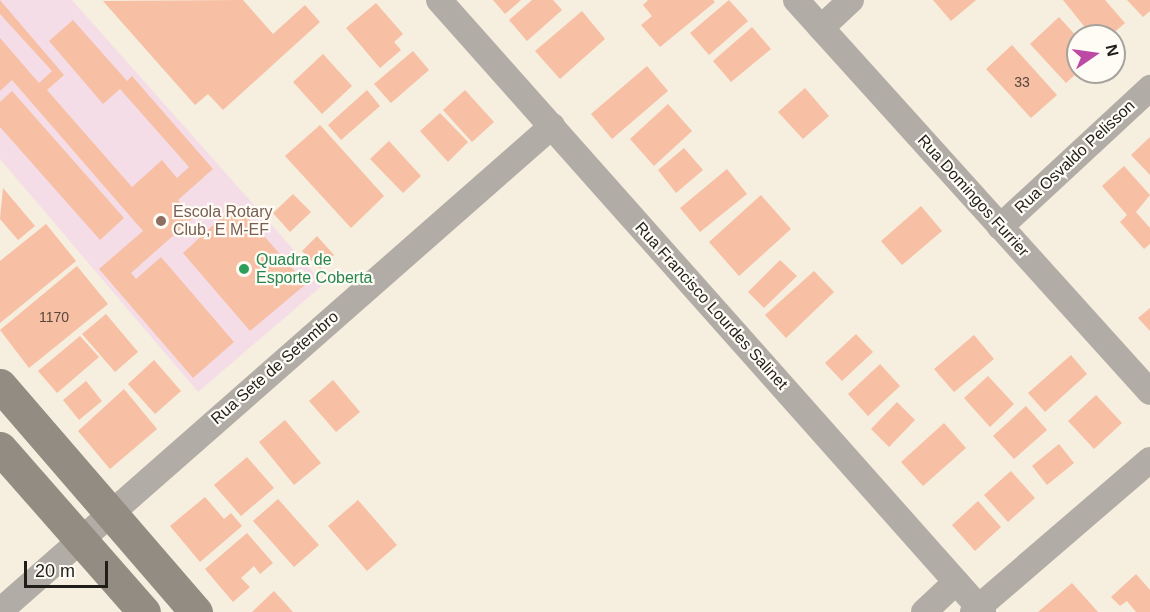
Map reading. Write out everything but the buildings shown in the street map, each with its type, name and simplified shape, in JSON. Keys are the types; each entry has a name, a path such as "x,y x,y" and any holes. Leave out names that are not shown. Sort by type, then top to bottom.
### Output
{"street":[{"name":"Rua Francisco Lourdes Salinet","path":"439,0 956,582 978,610"},
{"name":"Rua Domingos Furrier","path":"796,0 1150,393"},
{"path":"820,28 851,0"},
{"name":"Rua Osvaldo Pelisson","path":"1000,227 1150,88"},
{"name":"Rua Sete de Setembro","path":"0,611 552,126"},
{"path":"0,385 196,612"},
{"path":"0,448 144,612"},
{"path":"978,610 1150,460"},
{"path":"924,612 956,582"}],"shaded area":[{"name":"Escola Rotary Club, E M-EF","path":"0,0 72,0 324,284 198,392 0,159"}],"place":[{"name":"Escola Rotary Club, E M-EF","path":"161,221"},
{"name":"Quadra de Esporte Coberta","path":"244,269"}]}
